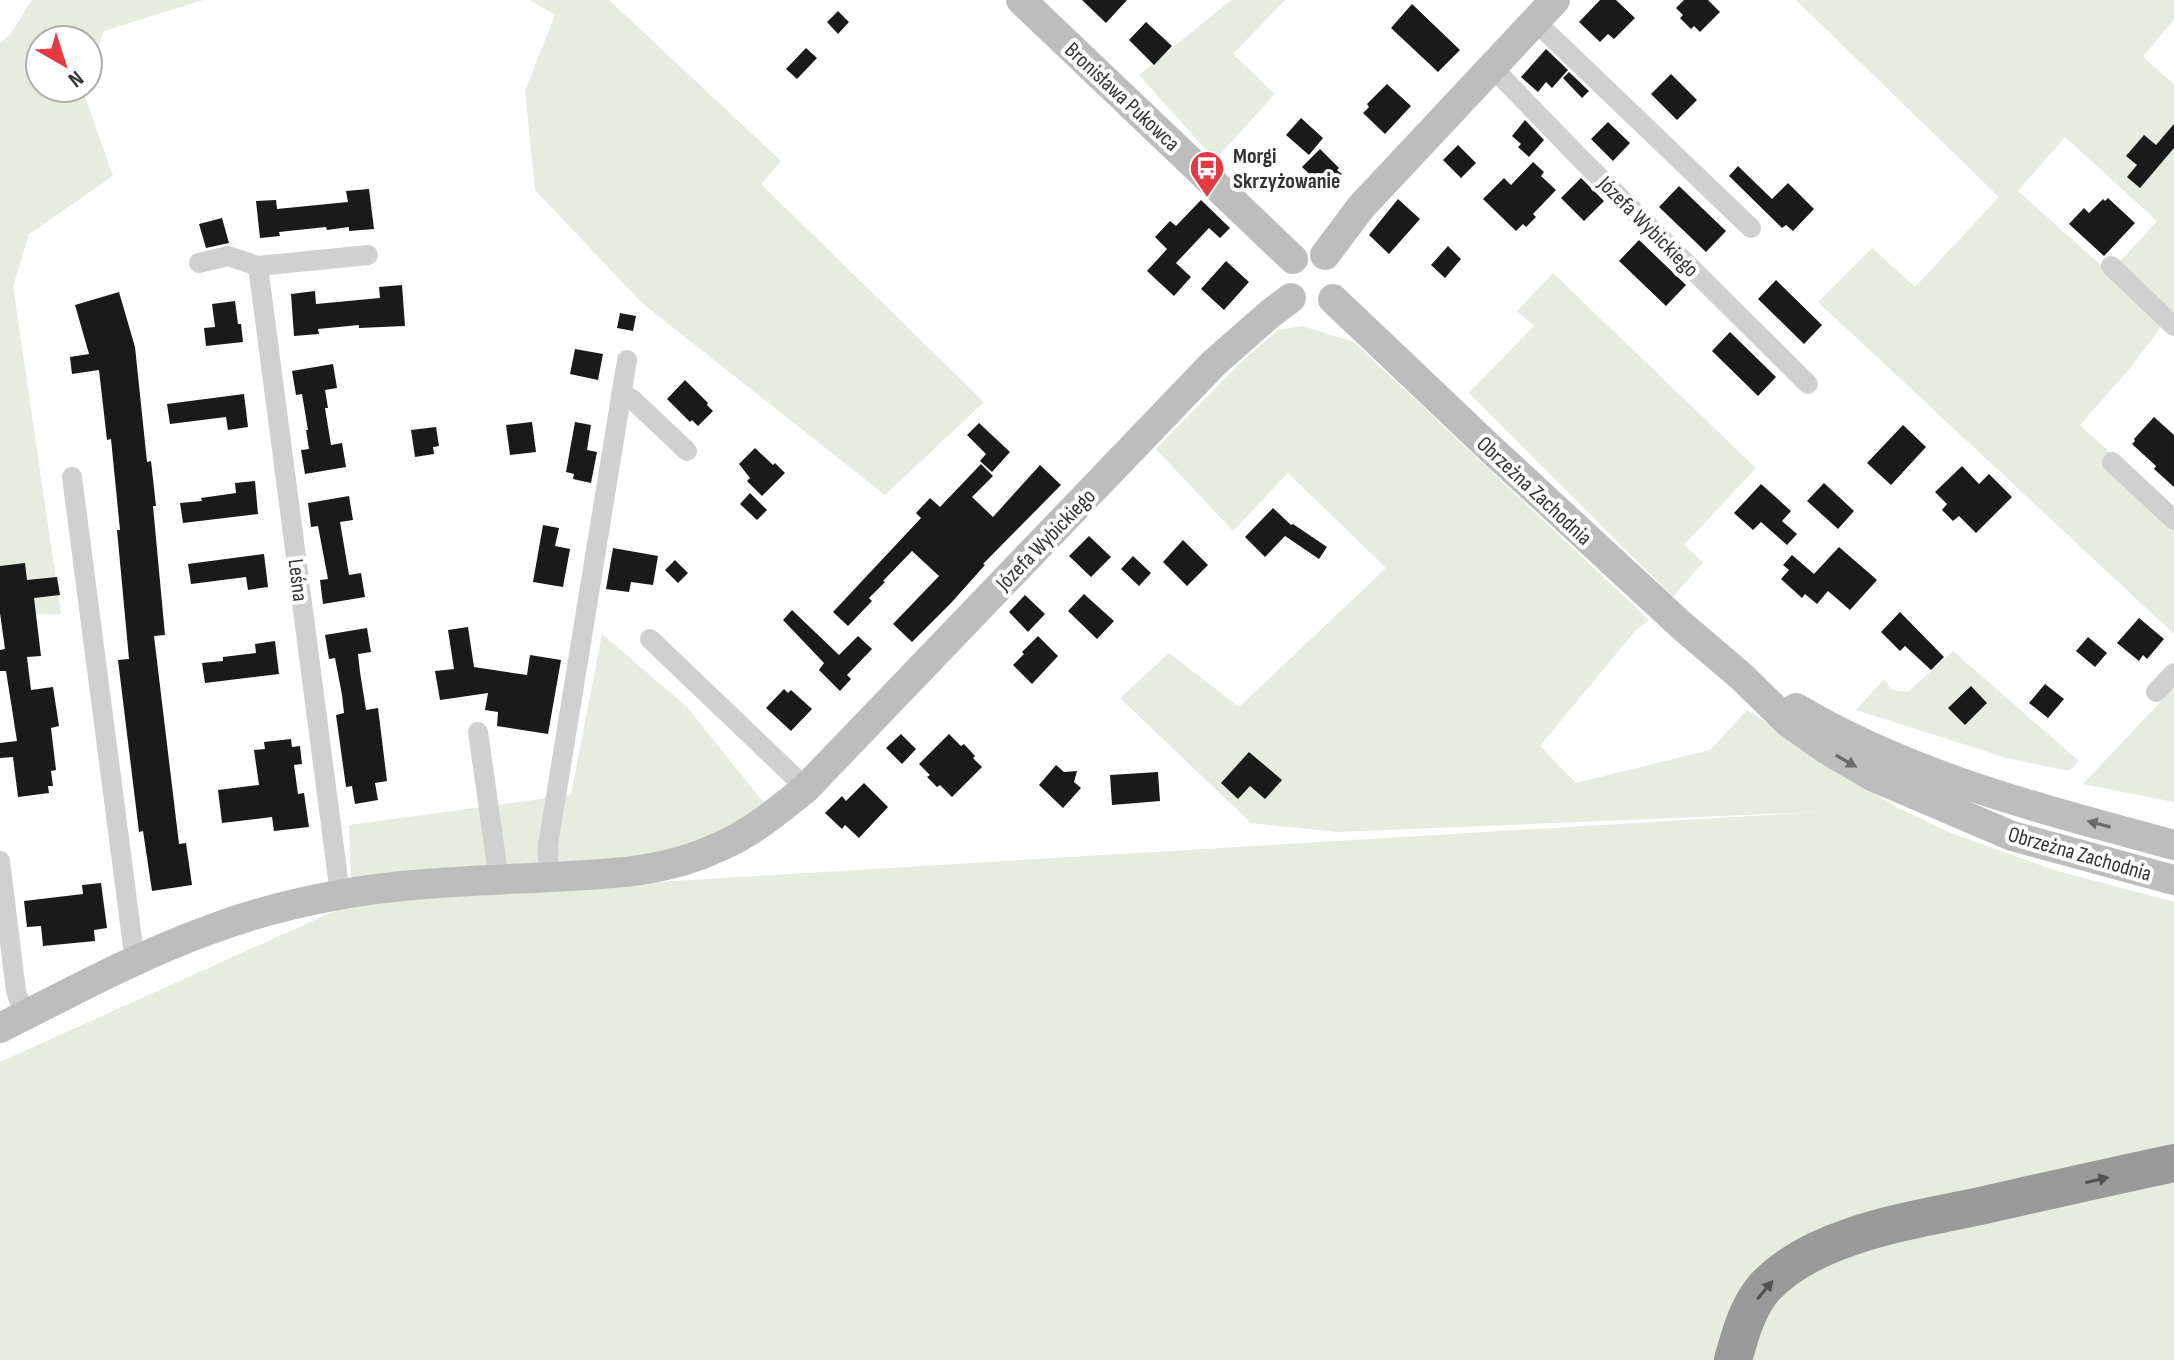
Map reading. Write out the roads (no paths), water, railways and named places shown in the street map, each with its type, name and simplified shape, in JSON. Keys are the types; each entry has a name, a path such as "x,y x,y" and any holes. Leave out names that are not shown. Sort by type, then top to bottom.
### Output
{"highway":[{"path":"1733,1360 1745,1321 1763,1289 1801,1258 1831,1243 1889,1226 2174,1163"}],"street":[{"name":"Bronisława Pukowca","path":"1021,0 1293,259"},
{"path":"1325,255 1361,207 1545,10 1751,228"},
{"name":"Józefa Wybickiego","path":"1492,67 1808,384"},
{"path":"1314,251 1325,255 1335,263 1340,275 1333,299 1323,306 1312,308 1300,305 1291,298 1286,288 1286,268 1302,253 1314,251"},
{"path":"199,263 228,256 258,266 368,255"},
{"name":"Leśna","path":"258,266 340,894"},
{"path":"2111,266 2174,326"},
{"name":"Józefa Wybickiego","path":"548,877 630,873 675,863 721,847 764,822 806,788 1214,363 1291,298"},
{"name":"Obrzeżna Zachodnia","path":"1333,299 1681,625 1742,677 1788,722 1826,749 1874,777 2012,836 2174,880"},
{"path":"12,1022 208,930 276,908 340,894 548,877 548,845 627,360"},
{"path":"621,394 632,399 687,451"},
{"path":"2112,462 2174,520"},
{"path":"72,477 135,962"},
{"path":"650,639 806,788"},
{"path":"2156,692 2174,673"},
{"name":"Obrzeżna Zachodnia","path":"1742,677 1820,722 1886,755 2013,801 2174,845"},
{"path":"478,732 499,880"},
{"path":"0,861 16,991 12,1022"}],"place":[{"name":"Morgi Skrzyżowanie","path":"1207,199"}]}
